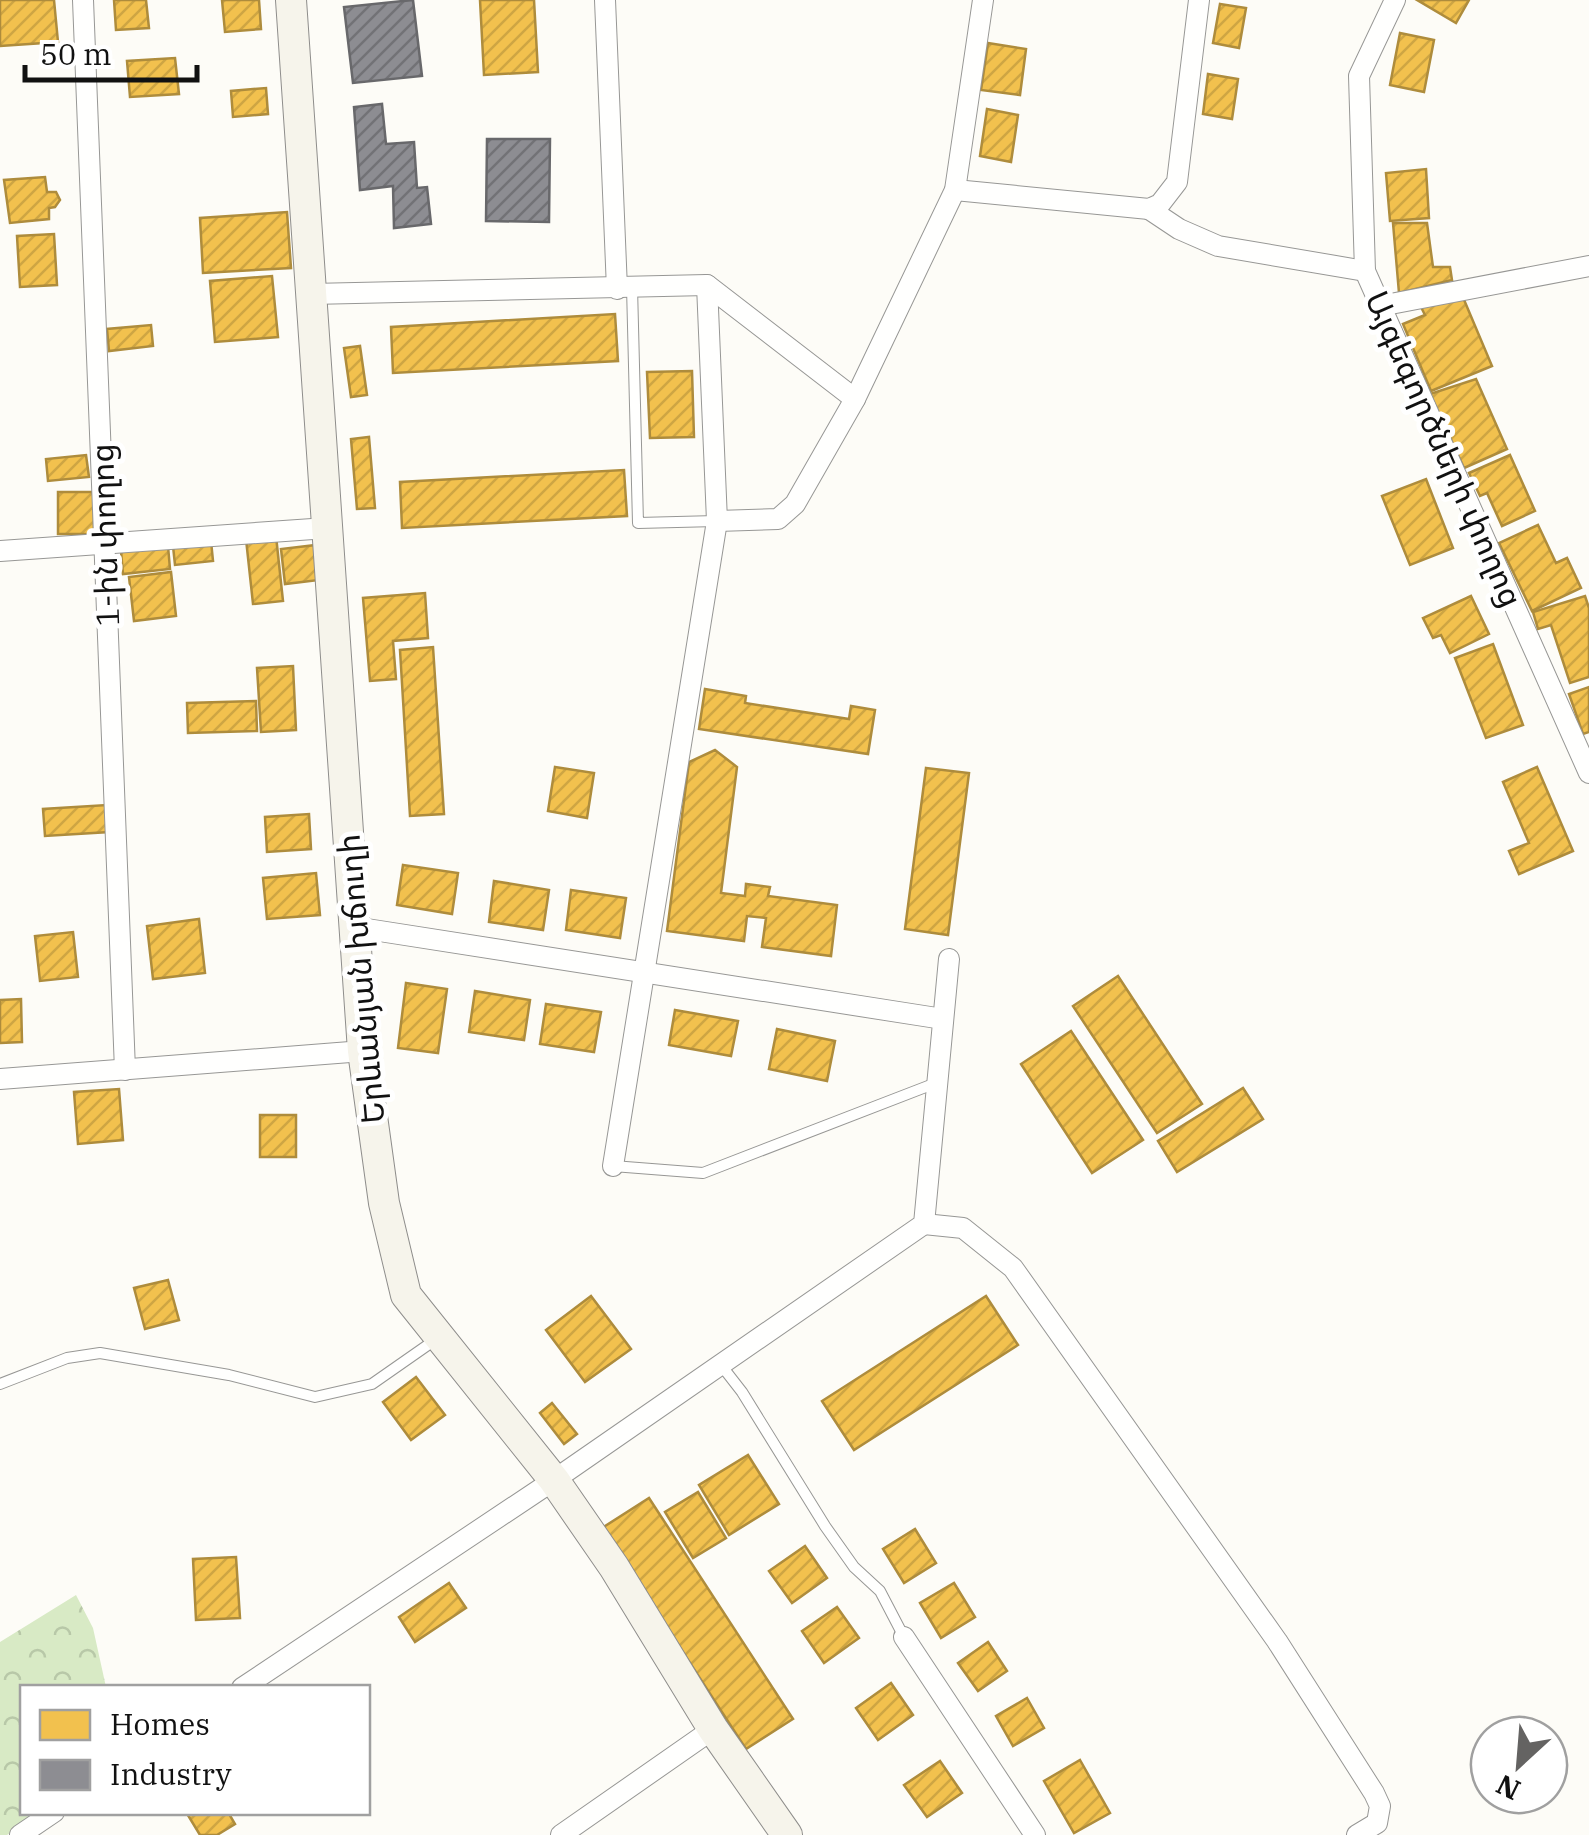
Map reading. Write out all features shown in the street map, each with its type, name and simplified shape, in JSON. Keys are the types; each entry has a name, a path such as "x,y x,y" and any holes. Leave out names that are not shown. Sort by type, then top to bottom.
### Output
{"main road":[{"name":"Երևանյան խճուղի","path":"291,0 362,1051 384,1203 406,1295 554,1480 787,1835"}],"street":[{"name":"1-ին փողոց","path":"83,0 124,1070"},
{"path":"606,0 624,288"},
{"path":"717,521 778,519 795,504 854,400 955,190 983,0"},
{"path":"955,190 1149,208 1160,204 1177,182 1199,0"},
{"name":"Այգեգործների փողոց","path":"1395,0 1358,76 1365,271 1589,774"},
{"path":"1149,208 1179,229 1218,246 1365,271"},
{"path":"1380,306 1589,266"},
{"path":"310,294 706,285 854,400"},
{"path":"613,1166 717,521 706,285"},
{"path":"0,551 326,528"},
{"path":"354,927 943,1019"},
{"path":"924,1224 949,960"},
{"path":"0,1079 362,1051"},
{"path":"246,1685 722,1366 924,1224 963,1228 1013,1268 1277,1641 1380,1806 1377,1823 1358,1835"},
{"path":"904,1637 1035,1835"},
{"path":"561,1835 714,1729"},
{"path":"20,1835 50,1815"}],"lane":[{"path":"624,288 638,523 717,521"},
{"path":"613,1166 703,1173 937,1082"},
{"path":"0,1384 67,1358 100,1353 229,1375 315,1396 372,1384 440,1336"},
{"path":"722,1366 825,1526 854,1566 880,1591 904,1637"}],"green space":[{"path":"76,1595 93,1628 106,1685 20,1685 20,1815 38,1815 7,1835 0,1835 0,1642"}],"building: Homes":[{"path":"0,0 54,0 58,42 0,46"},
{"path":"114,0 146,0 149,28 116,30"},
{"path":"222,0 259,0 261,29 225,32"},
{"path":"480,0 534,0 538,72 484,75"},
{"path":"1417,0 1469,0 1456,23"},
{"path":"1220,4 1246,8 1239,48 1213,43"},
{"path":"1400,33 1434,40 1424,92 1390,85"},
{"path":"988,43 1026,49 1020,95 981,90"},
{"path":"175,58 179,94 130,97 127,61"},
{"path":"1208,74 1238,79 1232,119 1203,114"},
{"path":"266,88 268,114 233,117 231,91"},
{"path":"987,109 1018,115 1011,162 980,156"},
{"path":"1426,169 1429,218 1390,221 1386,173"},
{"path":"45,177 47,192 56,192 60,200 49,208 49,219 10,223 4,180"},
{"path":"287,212 291,268 203,273 200,218"},
{"path":"1393,223 1427,223 1433,267 1450,267 1452,280 1399,293"},
{"path":"54,234 57,285 20,287 17,236"},
{"path":"272,276 278,337 215,342 210,281"},
{"path":"1462,295 1492,366 1431,391 1403,324 1425,315 1421,307"},
{"path":"615,314 618,361 393,373 391,327"},
{"path":"151,325 153,346 109,351 107,329"},
{"path":"360,346 367,395 351,397 344,348"},
{"path":"692,371 694,437 650,438 647,372"},
{"path":"1476,379 1507,449 1464,468 1430,394"},
{"path":"369,437 375,508 357,509 351,439"},
{"path":"86,455 89,477 48,481 46,459"},
{"path":"1510,455 1535,511 1502,526 1487,493 1480,496 1469,473"},
{"path":"624,470 627,516 402,528 400,482"},
{"path":"1426,479 1453,548 1410,565 1382,496"},
{"path":"58,492 94,492 94,534 58,534"},
{"path":"1538,525 1556,563 1567,558 1581,588 1532,611 1499,543"},
{"path":"276,536 283,601 253,604 246,539"},
{"path":"211,541 213,561 175,565 173,546"},
{"path":"316,545 319,580 285,584 281,549"},
{"path":"168,546 170,569 123,574 121,551"},
{"path":"171,572 176,616 134,621 129,577"},
{"path":"425,593 428,638 393,641 396,679 370,681 363,598"},
{"path":"1471,596 1489,634 1450,653 1441,635 1433,638 1423,618"},
{"path":"1585,596 1589,608 1589,677 1570,683 1551,625 1538,629 1533,612"},
{"path":"1493,644 1523,725 1486,738 1455,658"},
{"path":"433,647 444,814 410,816 400,650"},
{"path":"293,666 296,730 261,732 257,668"},
{"path":"1589,687 1589,732 1583,734 1569,694"},
{"path":"705,689 746,696 745,703 849,719 851,706 875,710 868,754 699,729"},
{"path":"256,701 257,731 188,733 187,703"},
{"path":"715,750 737,767 721,893 745,896 746,884 770,887 768,896 837,905 831,956 762,947 766,918 747,916 744,941 667,931 689,762"},
{"path":"555,767 594,773 587,818 548,811"},
{"path":"1537,767 1573,851 1519,874 1509,851 1529,843 1503,782"},
{"path":"926,768 969,773 948,935 905,929"},
{"path":"107,805 109,832 45,836 43,809"},
{"path":"309,814 311,849 267,852 265,817"},
{"path":"403,865 458,873 452,914 397,905"},
{"path":"316,873 320,915 267,919 263,878"},
{"path":"494,881 549,890 543,930 489,922"},
{"path":"571,890 626,898 620,938 566,930"},
{"path":"199,919 205,973 153,979 147,926"},
{"path":"73,932 78,977 40,981 35,936"},
{"path":"1118,976 1202,1104 1157,1133 1073,1006"},
{"path":"406,983 447,989 438,1053 398,1048"},
{"path":"475,991 530,1000 524,1040 469,1032"},
{"path":"21,999 22,1042 0,1043 0,1000"},
{"path":"546,1004 601,1012 594,1052 540,1044"},
{"path":"675,1010 738,1021 731,1056 669,1045"},
{"path":"777,1029 835,1041 827,1081 769,1069"},
{"path":"1071,1031 1143,1140 1092,1173 1021,1064"},
{"path":"1243,1088 1263,1119 1177,1172 1158,1141"},
{"path":"119,1089 123,1140 78,1144 74,1092"},
{"path":"260,1115 296,1115 296,1157 260,1157"},
{"path":"168,1280 179,1320 145,1329 134,1288"},
{"path":"591,1296 631,1349 585,1382 546,1330"},
{"path":"986,1296 1018,1345 854,1450 822,1401"},
{"path":"416,1377 445,1415 411,1440 383,1402"},
{"path":"552,1403 577,1434 564,1444 540,1413"},
{"path":"748,1455 779,1504 729,1535 699,1485"},
{"path":"698,1492 726,1538 693,1558 665,1512"},
{"path":"649,1498 793,1719 746,1749 602,1528"},
{"path":"915,1529 936,1563 904,1583 883,1549"},
{"path":"805,1546 827,1578 792,1603 769,1571"},
{"path":"236,1557 240,1618 196,1620 193,1559"},
{"path":"449,1583 466,1608 415,1642 399,1617"},
{"path":"954,1583 975,1617 941,1638 920,1603"},
{"path":"837,1607 859,1638 824,1663 802,1631"},
{"path":"988,1642 1007,1671 978,1691 958,1663"},
{"path":"891,1683 913,1715 878,1740 856,1708"},
{"path":"1027,1698 1044,1728 1013,1746 996,1716"},
{"path":"1080,1760 1110,1813 1074,1833 1044,1781"},
{"path":"940,1761 962,1793 927,1817 904,1785"},
{"path":"188,1815 230,1815 235,1824 217,1835 200,1835"}],"building: Industry":[{"path":"413,0 422,76 353,83 344,7"},
{"path":"382,104 386,144 414,142 417,188 427,187 431,224 394,228 393,186 360,190 354,107"},
{"path":"487,139 550,139 549,222 486,221"}]}
